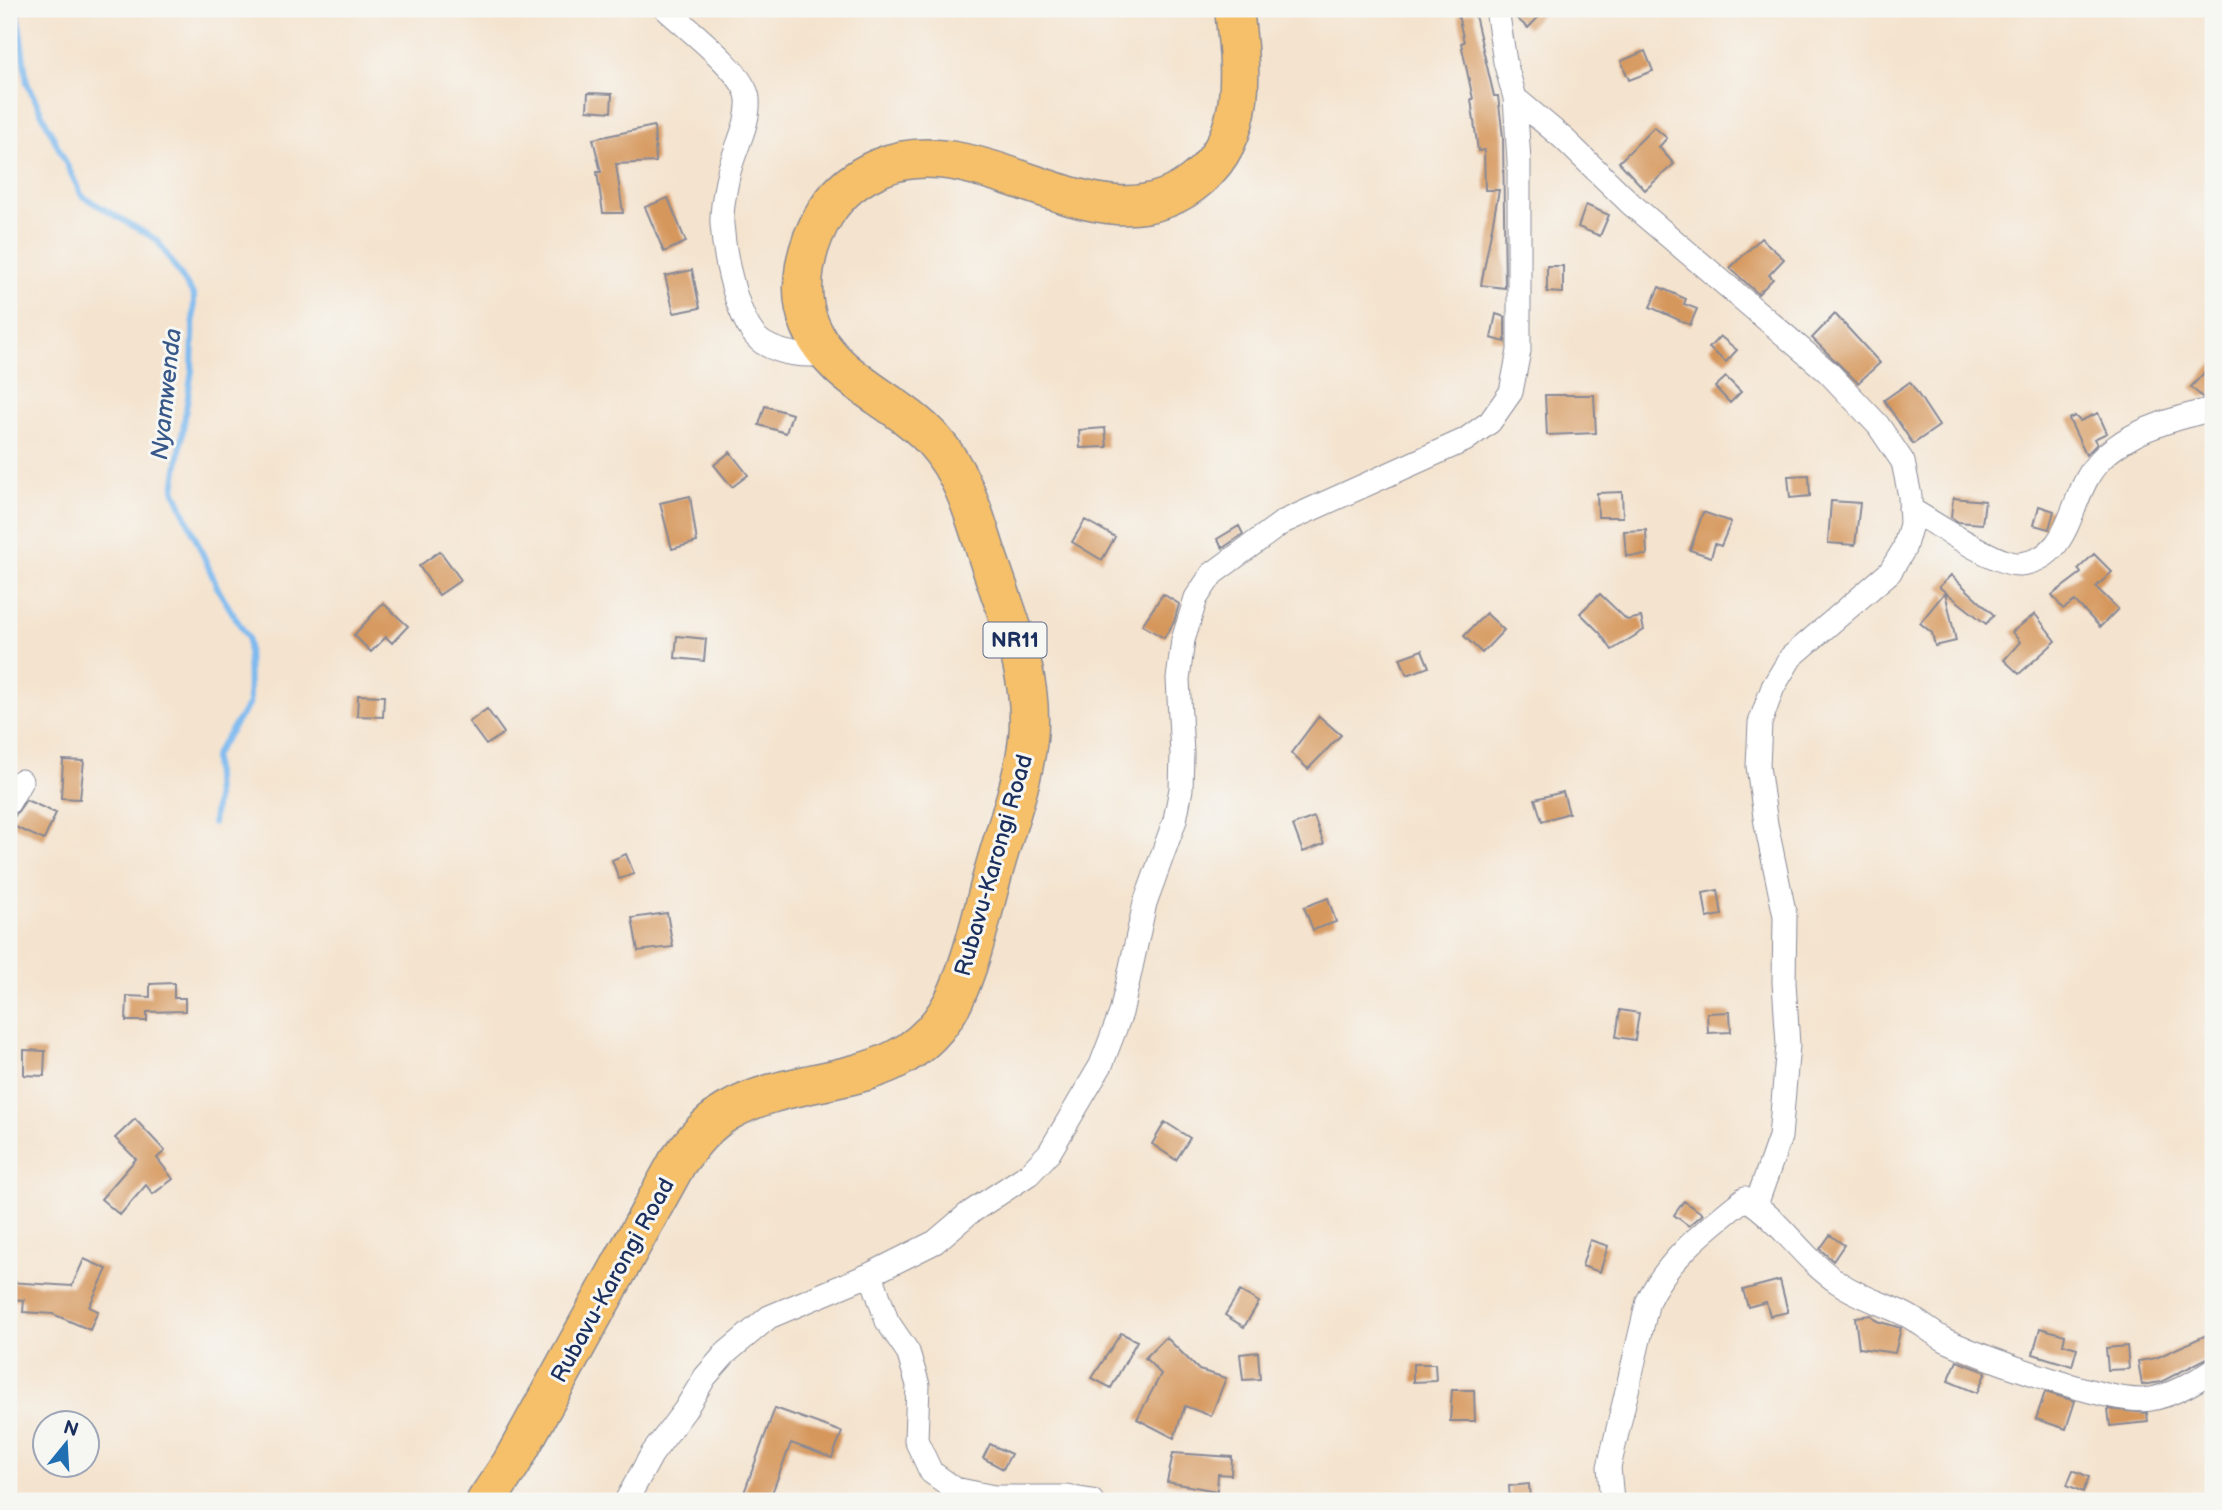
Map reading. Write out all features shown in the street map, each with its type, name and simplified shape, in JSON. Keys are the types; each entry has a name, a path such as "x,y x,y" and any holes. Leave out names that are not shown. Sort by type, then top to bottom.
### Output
{"highway":[{"name":"Rubavu-Karongi Road","path":"486,1501 510,1464 677,1163 697,1135 727,1112 757,1099 799,1087 858,1076 895,1061 916,1046 939,1023 954,999 982,920 1028,735 1021,657 967,495 953,465 933,438 878,399 830,354 810,324 804,299 806,256 824,215 848,186 868,172 899,159 941,157 972,163 1092,201 1128,206 1180,193 1220,158 1238,109 1240,77 1234,9"}],"street":[{"path":"666,9 741,81 748,98 746,120 728,173 722,223 740,311 761,341 780,351 799,356 830,354"},
{"path":"626,1501 652,1454 685,1410 705,1377 726,1353 769,1317 872,1274 935,1242 968,1214 1030,1174 1061,1135 1080,1095 1101,1065 1121,1013 1145,903 1175,820 1181,789 1178,678 1183,640 1196,598 1212,574 1283,522 1465,440 1490,422 1511,392 1520,338 1519,161 1515,98 1505,62 1497,9"},
{"path":"1515,98 1564,139 1631,204 1850,393 1878,425 1903,462 1911,524 1904,549 1890,572 1791,657 1773,687 1760,723 1758,766 1766,824 1785,916 1784,982 1788,1045 1780,1137 1756,1205"},
{"path":"1910,509 1999,559 2020,564 2042,556 2062,538 2088,476 2112,449 2180,417 2213,409"},
{"path":"9,802 21,781"},
{"path":"1612,1501 1609,1467 1639,1332 1657,1282 1713,1224 1745,1198 1756,1205 1808,1260 1840,1284 1905,1314 1946,1340 2006,1363 2099,1394 2149,1400 2194,1382 2213,1370"},
{"path":"872,1274 887,1321 908,1352 918,1385 916,1440 931,1472 955,1489 994,1497 1067,1497 1092,1501"}],"building":[{"path":"1511,9 1546,9 1528,28 1512,14"},
{"path":"1474,11 1494,96 1498,96 1503,137 1505,288 1481,285 1499,190 1485,190 1484,150 1478,151 1473,99 1461,43 1464,42 1458,15"},
{"path":"1645,51 1653,71 1629,80 1621,61"},
{"path":"588,93 612,94 611,112 587,110"},
{"path":"654,126 656,162 616,164 623,213 603,213 597,172 601,172 593,139"},
{"path":"1654,127 1667,138 1659,147 1674,164 1645,190 1619,162"},
{"path":"668,198 686,242 664,252 645,207"},
{"path":"1586,205 1609,215 1600,236 1578,227"},
{"path":"1761,238 1784,259 1769,275 1773,279 1758,294 1730,268"},
{"path":"1547,266 1563,266 1563,293 1547,292"},
{"path":"692,270 700,308 674,313 665,276"},
{"path":"1659,287 1686,299 1684,304 1697,309 1690,325 1650,307"},
{"path":"1496,314 1505,317 1505,342 1491,338"},
{"path":"1835,314 1880,363 1858,383 1812,338"},
{"path":"1720,336 1737,350 1726,362 1709,348"},
{"path":"2213,363 2213,395 2202,397 2191,387"},
{"path":"1726,377 1741,392 1730,403 1715,387"},
{"path":"1910,382 1939,426 1913,444 1884,400"},
{"path":"1545,395 1594,395 1596,433 1547,435"},
{"path":"765,406 792,414 786,433 759,425"},
{"path":"2098,413 2107,433 2094,439 2097,444 2086,455 2069,419 2075,416 2080,421"},
{"path":"1105,428 1107,447 1080,448 1079,430"},
{"path":"730,452 748,475 732,487 714,465"},
{"path":"1809,475 1810,496 1790,498 1788,476"},
{"path":"1622,492 1623,517 1598,517 1597,493"},
{"path":"690,496 697,542 672,549 660,503"},
{"path":"1953,498 1985,501 1982,524 1958,522 1951,517"},
{"path":"1831,501 1860,503 1855,545 1828,543"},
{"path":"2039,506 2054,511 2049,529 2034,525"},
{"path":"1703,512 1731,522 1721,546 1715,544 1711,557 1690,550"},
{"path":"1085,520 1115,537 1102,560 1072,542"},
{"path":"1239,526 1243,534 1223,548 1217,539"},
{"path":"1646,530 1647,555 1626,556 1624,531"},
{"path":"440,551 461,580 439,595 419,566"},
{"path":"2094,554 2112,572 2096,587 2118,609 2100,627 2075,601 2063,609 2052,595 2081,573 2078,569"},
{"path":"1951,575 1994,615 1986,624 1939,587"},
{"path":"1945,592 1956,641 1935,646 1932,633 1920,623"},
{"path":"1163,594 1179,604 1174,622 1164,638 1142,625"},
{"path":"1600,594 1627,620 1641,617 1644,630 1612,650 1580,613"},
{"path":"383,603 408,626 392,643 386,637 371,652 354,635"},
{"path":"1486,613 1504,630 1482,653 1464,636"},
{"path":"2035,614 2056,641 2019,674 2004,660 2020,642 2012,632"},
{"path":"677,636 706,639 704,661 675,658"},
{"path":"1422,650 1429,667 1407,675 1400,658"},
{"path":"358,695 384,696 383,717 357,716"},
{"path":"487,709 504,733 486,745 469,722"},
{"path":"1319,716 1341,735 1308,769 1291,753"},
{"path":"63,760 84,761 80,799 61,798"},
{"path":"1563,792 1569,813 1542,821 1535,799"},
{"path":"26,800 56,813 44,840 9,824"},
{"path":"1314,817 1324,844 1303,852 1293,825"},
{"path":"626,854 634,874 619,879 612,860"},
{"path":"1718,890 1722,915 1707,918 1703,893"},
{"path":"1328,898 1336,922 1313,930 1304,907"},
{"path":"667,913 673,947 638,951 632,918"},
{"path":"174,983 174,998 185,998 185,1011 147,1012 147,1021 126,1021 127,996 150,997 150,984"},
{"path":"1620,1010 1639,1013 1635,1040 1616,1037"},
{"path":"1730,1012 1731,1032 1708,1033 1707,1013"},
{"path":"24,1050 45,1051 44,1076 24,1075"},
{"path":"135,1119 165,1151 157,1158 173,1179 153,1194 146,1185 120,1215 101,1199 136,1159 115,1138"},
{"path":"1165,1122 1190,1138 1176,1160 1152,1144"},
{"path":"1684,1201 1703,1214 1689,1226 1674,1215"},
{"path":"1830,1235 1844,1245 1833,1261 1820,1249"},
{"path":"1590,1240 1608,1246 1600,1272 1582,1266"},
{"path":"84,1259 107,1269 89,1307 98,1311 90,1330 53,1314 23,1312 24,1300 9,1299 9,1282 72,1286"},
{"path":"1780,1280 1788,1312 1770,1316 1766,1302 1748,1307 1743,1290"},
{"path":"1240,1291 1259,1302 1244,1327 1225,1315"},
{"path":"1871,1315 1877,1321 1901,1328 1895,1353 1859,1348 1855,1317"},
{"path":"2040,1328 2065,1335 2063,1344 2077,1348 2072,1366 2033,1354"},
{"path":"2213,1332 2213,1355 2161,1382 2142,1385 2138,1361 2156,1358"},
{"path":"1121,1333 1137,1341 1111,1388 1092,1378"},
{"path":"1166,1337 1199,1370 1226,1378 1211,1416 1185,1406 1174,1438 1137,1419 1161,1374 1145,1358"},
{"path":"2127,1346 2129,1369 2108,1370 2106,1348"},
{"path":"1258,1352 1260,1379 1243,1380 1240,1354"},
{"path":"1957,1361 1986,1372 1977,1393 1948,1381"},
{"path":"1413,1364 1435,1364 1436,1381 1413,1382"},
{"path":"1452,1390 1474,1390 1475,1421 1450,1421"},
{"path":"2045,1392 2075,1401 2066,1429 2036,1419"},
{"path":"775,1408 842,1432 832,1458 791,1443 769,1501 741,1501"},
{"path":"2108,1409 2147,1413 2148,1422 2110,1426"},
{"path":"990,1444 1011,1454 1003,1469 983,1458"},
{"path":"1173,1453 1232,1457 1231,1475 1218,1474 1217,1491 1167,1482"},
{"path":"2073,1470 2089,1477 2083,1492 2067,1485"},
{"path":"1529,1484 1530,1501 1510,1501 1509,1486"}],"waterway":[{"name":"Nyamwenda","path":"17,9 27,83 82,196 157,240 194,296 192,370 174,489 219,591 248,638 249,704 214,756 216,799 213,823"}]}
